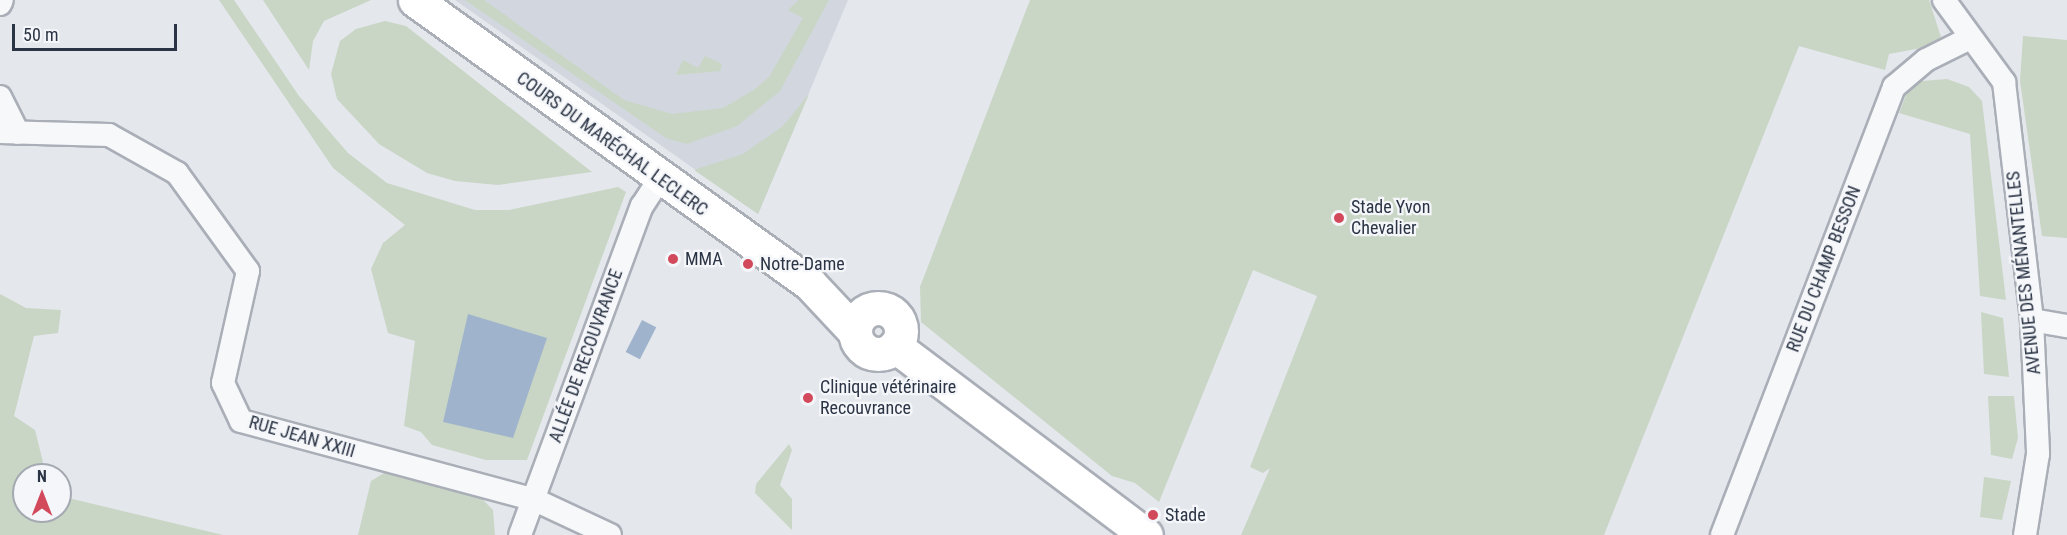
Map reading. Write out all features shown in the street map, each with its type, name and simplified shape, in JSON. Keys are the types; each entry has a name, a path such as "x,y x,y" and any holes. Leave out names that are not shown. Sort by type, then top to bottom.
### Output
{"main road":[{"name":"COURS DU MARÉCHAL LECLERC","path":"415,0 659,180 864,321 861,346 874,354 895,346 1146,535"}],"street":[{"path":"1944,0 1970,38"},
{"name":"AVENUE DES MÉNANTELLES","path":"1970,38 2004,82 2032,320 2038,454 2025,535"},
{"name":"RUE DU CHAMP BESSON","path":"1722,535 1894,87 1926,60 1970,38"},
{"path":"0,97 9,133"},
{"name":"RUE JEAN XXIII","path":"9,133 109,135 177,174 248,271 223,383 241,421 533,499 610,535"},
{"name":"ALLÉE DE RECOUVRANCE","path":"520,535 642,206 659,180"},
{"path":"2032,320 2067,326"}],"shaded area":[{"path":"455,0 848,0 758,214"}],"green space":[{"path":"219,0 234,0 299,96 348,153 387,183 475,210 509,210 618,187 626,192 527,460 486,460 432,445 421,432 404,426 415,341 388,333 371,269 383,243 405,225 333,168"},
{"path":"263,0 371,0 324,21 313,41 309,70"},
{"path":"465,0 484,0 624,100 672,114 723,108 754,90 769,77 803,18 788,10 799,0 829,0 780,91 737,126 687,144 666,138"},
{"name":"Stade Yvon Chevalier","path":"1030,0 1929,0 1941,37 1932,46 1889,54 1885,70 1799,46 1604,535 1241,535 1270,468 1263,473 1250,467 1317,296 1253,270 1159,502 1135,483 1112,476 921,322 920,287"},
{"path":"385,21 406,26 592,172 498,185 455,181 427,173 379,144 337,99 331,74 340,41 356,29"},
{"path":"2023,36 2067,40 2067,238 2042,236 2020,81"},
{"path":"705,56 722,64 720,71 676,75 683,60 698,68"},
{"path":"1947,79 1969,87 1982,101 2006,300 1980,296 1970,134 1899,113 1908,90 1922,81"},
{"path":"809,94 758,214 694,170 743,154 783,126"},
{"path":"0,294 26,308 61,310 58,333 34,336 14,416 35,430 43,462 12,463 12,523 72,523 72,499 223,535 0,535"},
{"path":"1981,312 2003,318 2009,377 1984,374"},
{"path":"1988,396 2014,396 2018,438 2012,459 1991,455"},
{"path":"789,444 792,450 780,485 792,499 792,530 755,493 756,484"},
{"path":"389,470 479,496 493,510 495,535 358,535 371,481"},
{"path":"1984,477 2011,481 2002,520 1980,517"}],"water":[{"path":"468,314 547,338 513,438 443,422"},
{"path":"642,320 656,327 640,359 626,352"}],"place":[{"name":"Stade Yvon Chevalier","path":"1339,218"},
{"name":"MMA","path":"673,259"},
{"name":"Notre-Dame","path":"748,264"},
{"name":"Clinique vétérinaire Recouvrance","path":"808,398"},
{"name":"Stade","path":"1153,515"}]}
